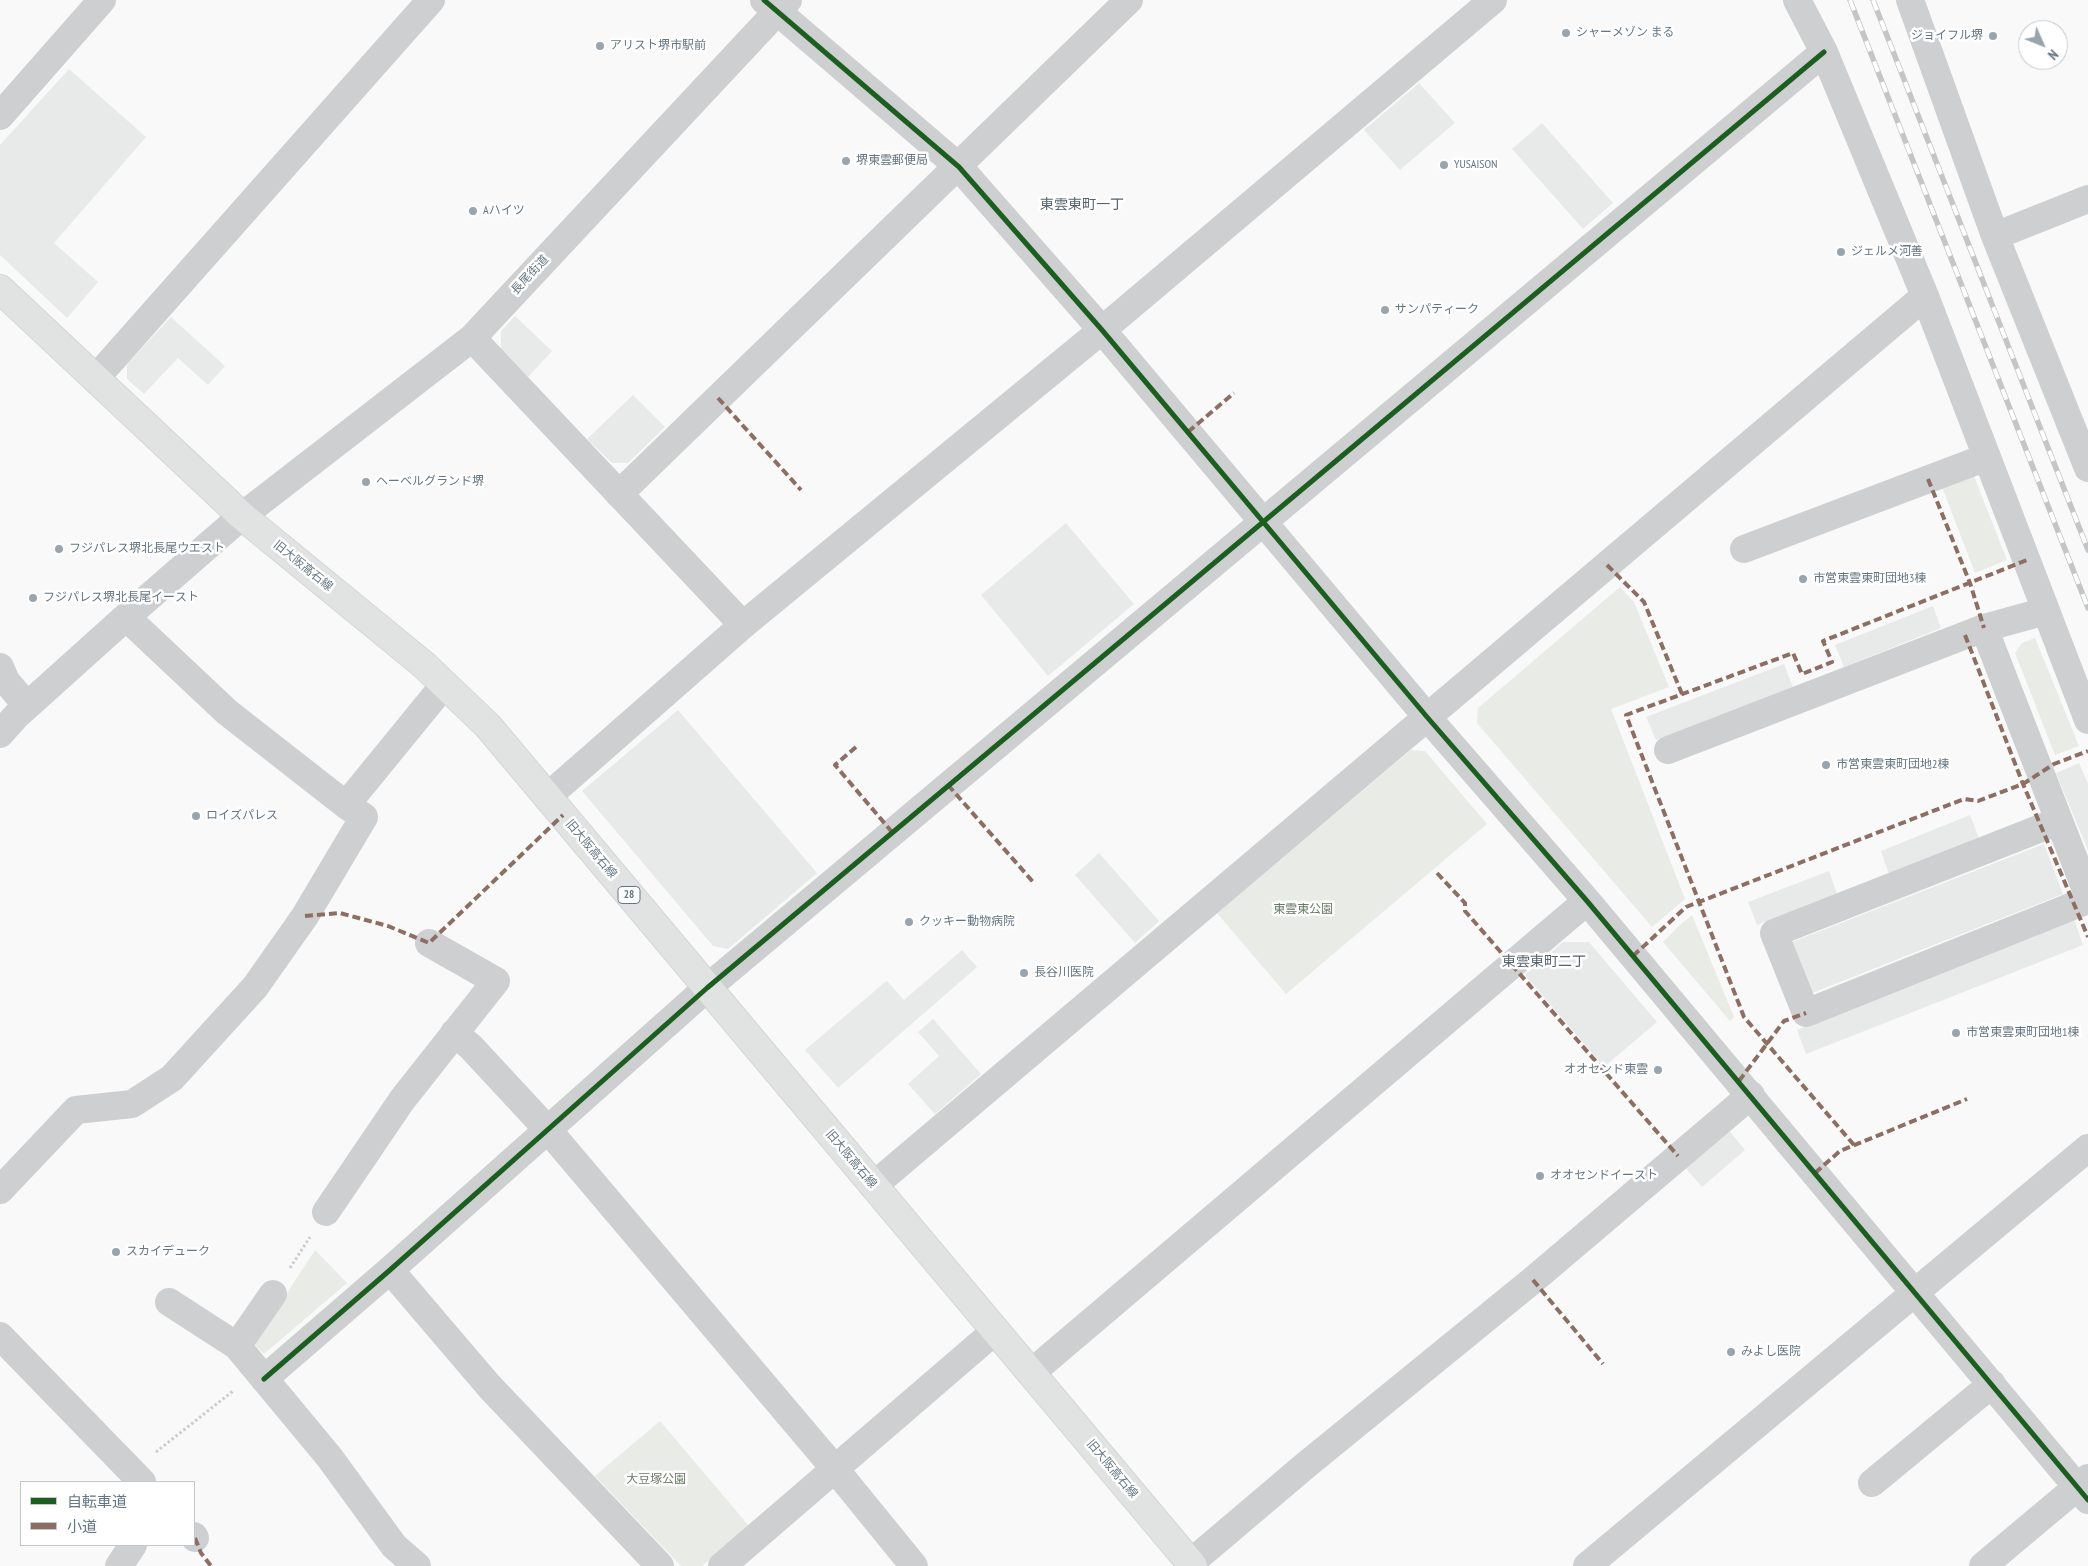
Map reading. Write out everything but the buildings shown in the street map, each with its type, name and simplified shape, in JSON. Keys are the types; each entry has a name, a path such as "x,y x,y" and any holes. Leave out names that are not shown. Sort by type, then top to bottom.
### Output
{"main road":[{"name":"旧大阪高石線","path":"0,288 242,516 424,665 488,726 1190,1565"}],"street":[{"path":"0,116 102,0"},
{"path":"95,379 431,0"},
{"path":"619,494 1129,0"},
{"path":"547,797 743,625 1102,330 1493,0"},
{"path":"1797,0 1824,52 1925,296 2088,720"},
{"path":"1910,0 1995,236 2088,468"},
{"path":"776,4 959,166 1102,330 1262,522 1587,902 1992,1384 2085,1488 1983,1566"},
{"name":"長尾街道","path":"0,734 27,706 242,516 472,338 776,4"},
{"path":"261,1376 390,1270 707,988 1824,52"},
{"path":"1995,236 2088,199"},
{"path":"874,1186 1925,296"},
{"path":"472,338 743,625"},
{"path":"1744,549 1987,456"},
{"path":"1668,750 1984,628 2046,611"},
{"path":"0,1190 76,1110 132,1104 172,1078 255,987 305,916 364,817 346,805 228,712 126,617"},
{"path":"1984,628 2088,895"},
{"path":"0,667 6,681 27,706"},
{"path":"346,805 444,685"},
{"path":"2059,821 1774,933 1806,1013 2088,900"},
{"path":"1031,1373 1587,902"},
{"path":"326,1212 402,1100 496,981 429,943"},
{"path":"454,1033 471,1047 548,1130 835,1469 914,1566"},
{"path":"1190,1565 1314,1459 1533,1280 1750,1095"},
{"path":"1587,1566 2088,1148"},
{"path":"390,1270 489,1386 660,1566"},
{"path":"237,1346 272,1294"},
{"path":"169,1302 237,1346 330,1458 394,1546 417,1566"},
{"path":"722,1566 995,1331"},
{"path":"0,1336 137,1477"},
{"path":"1872,1483 1992,1384"},
{"path":"119,1566 132,1546"}],"path":[{"path":"272,1294 326,1212"},
{"path":"137,1477 261,1376"}],"shaded area":[{"path":"69,69 146,137 54,243 98,282 67,318 0,255 0,145"},
{"path":"1419,83 1455,123 1400,170 1364,130"},
{"path":"1542,123 1613,203 1583,229 1512,149"},
{"path":"515,316 552,351 528,377 501,349 501,331"},
{"path":"171,317 225,366 208,385 178,358 144,394 127,379 127,364"},
{"path":"633,395 665,427 628,463 612,463 587,439"},
{"path":"1066,523 1134,604 1048,676 981,595"},
{"path":"1933,606 1941,628 1844,667 1835,645"},
{"path":"1784,664 1793,687 1656,740 1646,717"},
{"path":"678,710 817,873 728,949 713,946 582,791"},
{"path":"2079,763 2088,784 2088,850 2056,773"},
{"path":"1970,815 1979,838 1889,874 1881,851"},
{"path":"2044,844 2063,894 1812,993 1792,942"},
{"path":"1099,853 1159,921 1135,943 1075,875"},
{"path":"1829,871 1837,894 1757,925 1748,902"},
{"path":"2074,919 2083,945 1806,1054 1797,1030"},
{"path":"1563,942 1589,942 1657,1022 1604,1067 1525,975"},
{"path":"962,950 977,967 838,1088 805,1050 887,981 904,1000"},
{"path":"933,1019 981,1074 935,1114 908,1084 939,1056 918,1032"},
{"path":"1727,1128 1745,1150 1702,1187 1683,1165"}],"green space":[{"path":"1974,476 2007,560 1975,573 1942,487"},
{"path":"1620,587 1634,602 1669,687 1611,709 1685,899 1652,927 1477,723 1478,708"},
{"path":"2035,638 2079,746 2055,755 2015,653 2022,643"},
{"name":"東雲東公園","path":"1411,750 1425,751 1487,824 1286,994 1217,913"},
{"path":"1692,915 1734,1017 1730,1021 1663,942"},
{"path":"315,1250 347,1283 264,1354 254,1344"},
{"name":"大豆塚公園","path":"660,1421 749,1526 702,1566 681,1566 595,1476"}],"railway":[{"path":"1850,0 2088,608"},
{"path":"1873,0 2088,550"}],"marked path":[{"path":"1188,432 1234,393"},
{"path":"718,398 801,490"},
{"path":"1928,479 1970,583 1984,628"},
{"path":"1854,1145 1744,1017 1626,715 1793,653 1802,674 1832,662 1823,641 2027,560"},
{"path":"1607,565 1644,602 1682,694"},
{"path":"1965,635 2023,784 2088,937"},
{"path":"856,747 835,765 892,832"},
{"path":"1633,956 1686,907 1964,799 1978,801 2023,784 2054,764 2088,751"},
{"path":"948,785 1034,883"},
{"path":"305,916 340,913 388,926 429,943 563,815"},
{"path":"1437,873 1465,903 1465,911 1678,1156"},
{"path":"1739,1081 1784,1021 1806,1013"},
{"path":"1815,1173 1840,1151 1967,1099"},
{"path":"1533,1280 1603,1364"},
{"path":"195,1538 201,1553 211,1566"}],"cycle path":[{"path":"764,0 959,167 1102,330 1427,717 1587,901 2088,1500"},
{"path":"264,1379 390,1270 707,988 1824,52"}],"place":[{"name":"シャーメゾン まる","path":"1566,33"},
{"name":"ジョイフル堺","path":"1993,36"},
{"name":"アリスト堺市駅前","path":"600,46"},
{"name":"堺東雲郵便局","path":"846,161"},
{"name":"YUSAISON","path":"1444,165"},
{"name":"Aハイツ","path":"473,211"},
{"name":"ジェルメ河善","path":"1841,252"},
{"name":"サンパティーク","path":"1385,310"},
{"name":"ヘーベルグランド堺","path":"366,482"},
{"name":"フジパレス堺北長尾ウエスト","path":"59,549"},
{"name":"市営東雲東町団地3棟","path":"1803,579"},
{"name":"フジパレス堺北長尾イースト","path":"33,598"},
{"name":"市営東雲東町団地2棟","path":"1826,765"},
{"name":"ロイズパレス","path":"196,816"},
{"name":"クッキー動物病院","path":"909,922"},
{"name":"長谷川医院","path":"1024,973"},
{"name":"市営東雲東町団地1棟","path":"1956,1033"},
{"name":"オオセンド東雲","path":"1658,1070"},
{"name":"オオセンドイースト","path":"1540,1176"},
{"name":"スカイデューク","path":"116,1252"},
{"name":"みよし医院","path":"1731,1352"}],"district":[{"name":"東雲東町一丁","path":"1082,205"},
{"name":"東雲東町二丁","path":"1544,962"}]}
